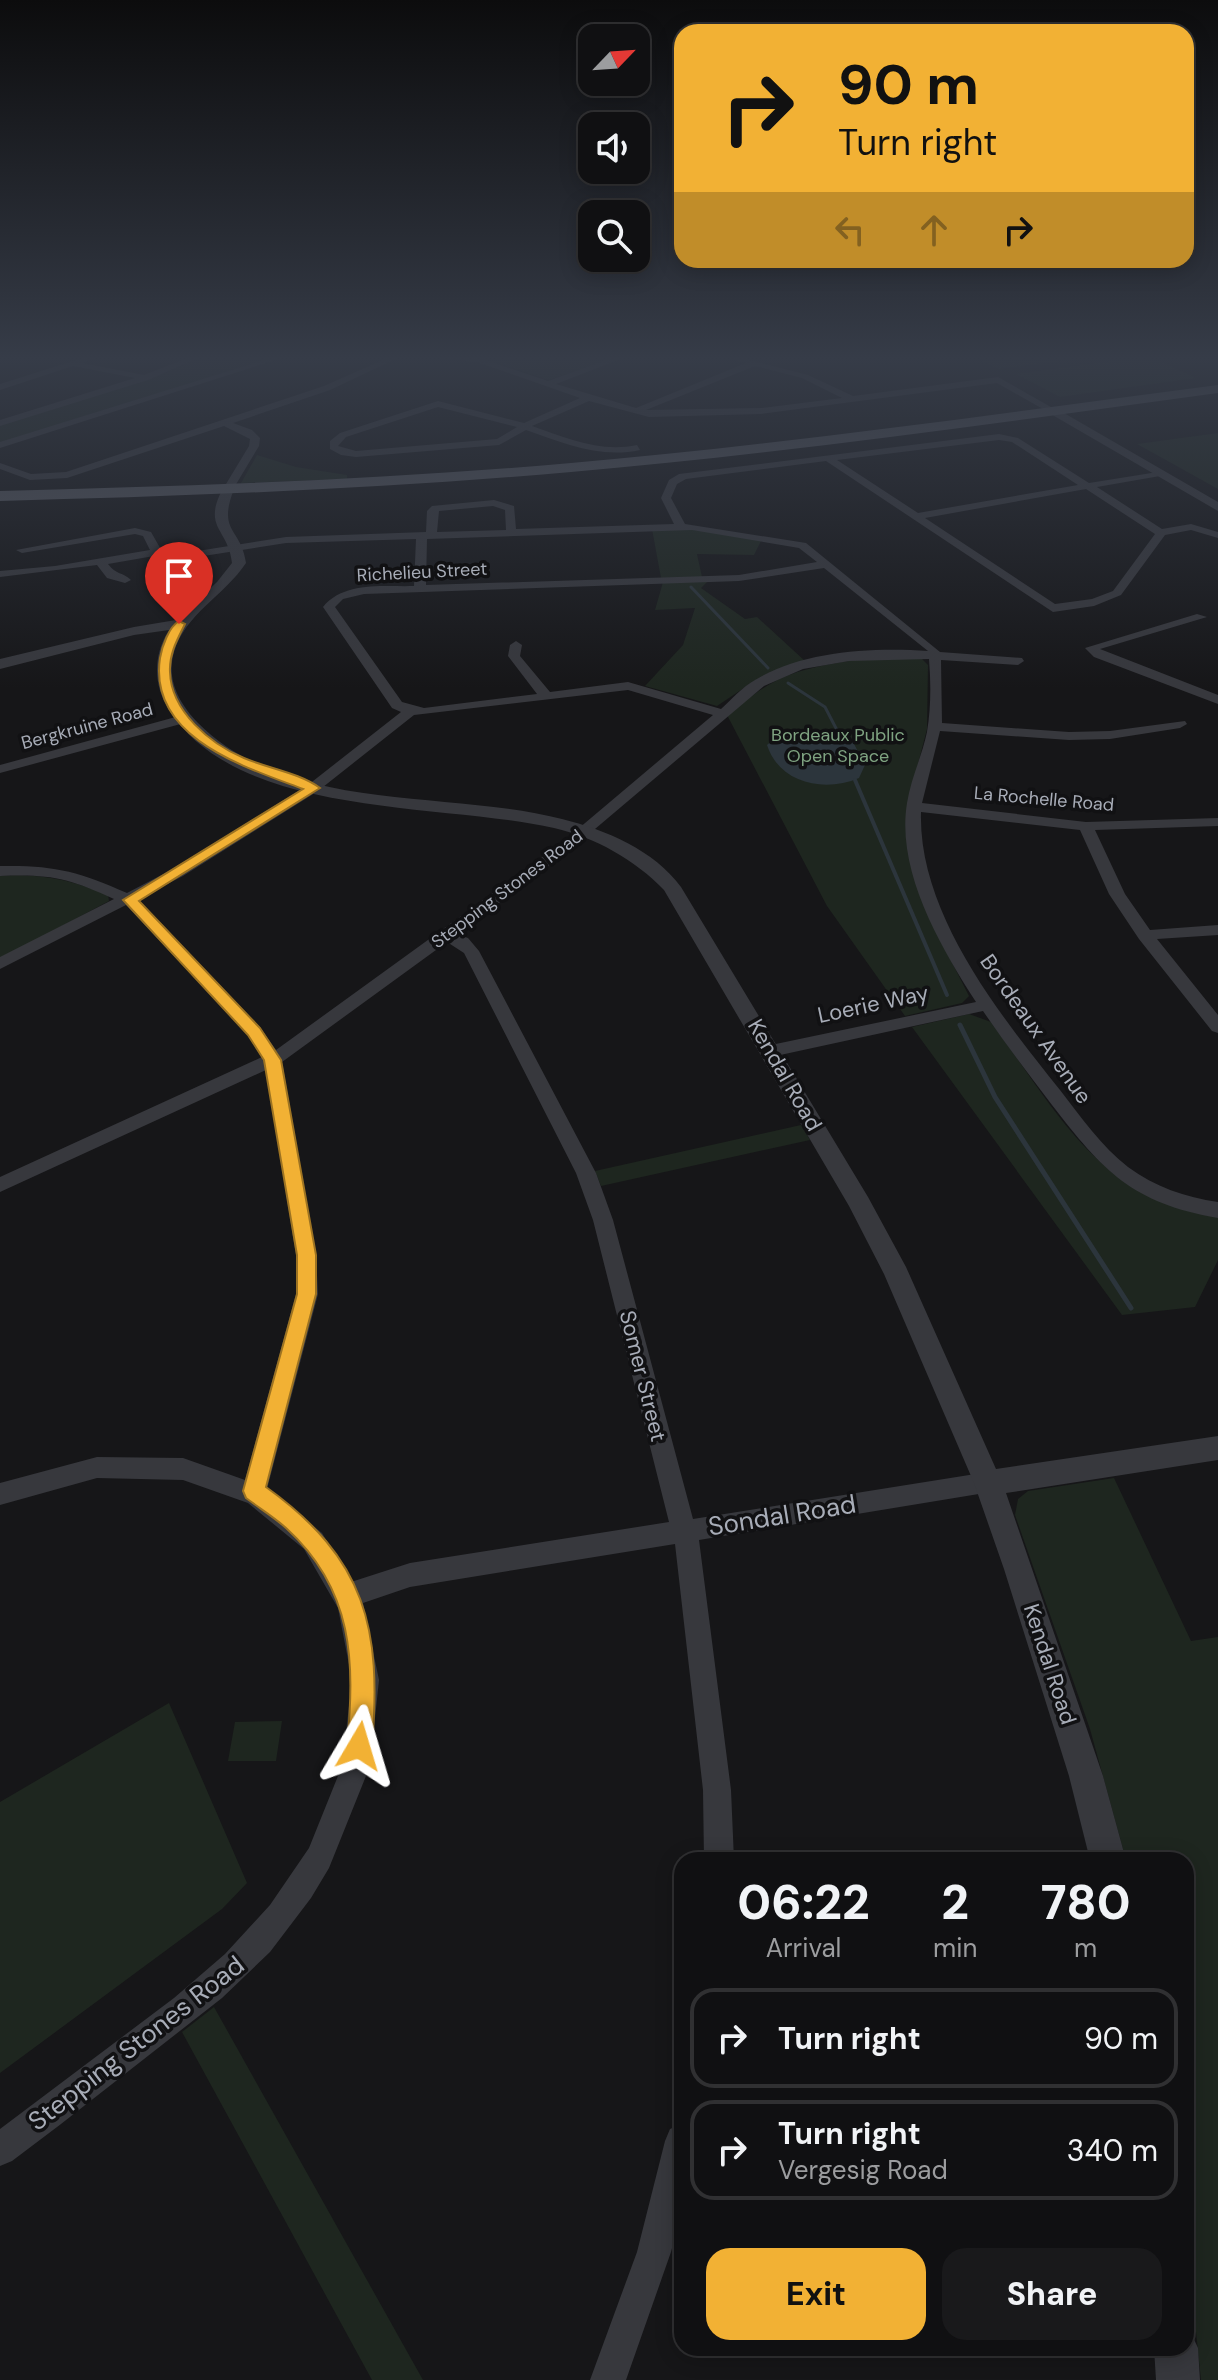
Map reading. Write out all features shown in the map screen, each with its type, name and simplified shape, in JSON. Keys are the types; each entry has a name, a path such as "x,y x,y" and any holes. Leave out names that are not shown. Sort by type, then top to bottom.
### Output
{"main road":[{"path":"0,498 226,493 468,482 656,466"}],"street":[{"path":"0,466 22,476 38,478 67,475 94,466"},
{"path":"130,632 153,634 178,627 238,567 240,560 219,523 226,493 241,466"},
{"path":"681,527 666,498 673,482 679,477 776,466"},
{"path":"839,466 1047,606 1057,609 1094,602 1117,593 1161,532"},
{"path":"1056,466 1161,532 1191,527 1218,535"},
{"path":"1137,466 1160,473 1218,507"},
{"path":"915,517 1160,473"},
{"path":"420,589 427,535 432,511 436,508 494,503 510,508 511,532"},
{"path":"22,550 139,531 147,534 157,552 172,558 286,540 681,527 798,543 928,643 934,655"},
{"path":"0,574 157,552"},
{"path":"100,561 111,576 125,580"},
{"name":"Richelieu Street","path":"411,711 397,705 329,607 335,598 350,592 751,577 828,564"},
{"path":"1201,617 1091,648 1098,654 1218,700"},
{"path":"0,664 130,632 178,627"},
{"name":"Kendal Road","path":"178,627 164,661 165,682 174,706 200,736 236,760 313,788 366,798 534,818 584,831 633,854 672,887 880,1240 988,1483 1069,1719 1106,1852"},
{"path":"516,645 514,656 546,696"},
{"name":"Stepping Stones Road","path":"0,1185 273,1060 584,831 759,683 800,666 849,657 934,655 1018,661"},
{"name":"Bordeaux Avenue","path":"934,655 934,726 915,807 914,829 930,901 986,1005 1105,1159 1128,1178 1158,1194 1218,1210"},
{"path":"0,964 130,900 313,788 411,711 637,687 721,713"},
{"name":"Bergkruine Road","path":"0,769 183,719"},
{"path":"934,726 1079,736 1180,724"},
{"name":"La Rochelle Road","path":"915,807 1086,826 1218,822"},
{"path":"1086,826 1117,894 1145,935 1218,1027"},
{"path":"0,871 37,870 77,876 130,900 246,1023 273,1060 306,1255 307,1294 254,1491"},
{"path":"1145,935 1218,930"},
{"name":"Somer Street","path":"445,935 466,945 471,951 595,1193 688,1547 717,1790 719,1852"},
{"name":"Loerie Way","path":"771,1051 986,1005"},
{"name":"Sondal Road","path":"349,1595 410,1575 1218,1448"},
{"name":"Stepping Stones Road","path":"0,1494 57,1474 121,1464 188,1469 254,1491 294,1520 323,1553 349,1595 365,1687 359,1746 343,1805 306,1880 269,1932 213,1988 0,2149"},
{"path":"608,2380 654,2252 674,2173"},
{"path":"1176,2356 1178,2380"}],"green space":[{"path":"251,466 293,466 347,475 347,479 241,483"},
{"path":"1177,466 1218,466 1218,489"},
{"path":"652,529 687,529 762,539 754,555 697,554 702,577 661,578"},
{"name":"Bordeaux Public Open Space","path":"708,581 701,588 745,619 757,617 805,661 759,678 717,706 645,686 683,645 695,608 655,610 663,582"},
{"name":"Bordeaux Public Open Space","path":"860,659 922,659 928,665 927,729 908,803 928,915 969,996 962,1003 905,1016 827,906 727,715 760,690 788,675"},
{"path":"0,876 68,881 108,895 109,901 0,959"},
{"path":"969,1014 991,1022 1060,1118 1111,1171 1141,1192 1177,1207 1218,1217 1218,1260 1195,1307 1122,1315 912,1027"},
{"path":"801,1125 810,1140 601,1186 595,1171"},
{"path":"1114,1478 1191,1641 1218,1637 1218,2380 1201,2380 1194,2312 1194,1852 1124,1852 1090,1729 1015,1515 1018,1499 1028,1491"},
{"path":"169,1703 247,1883 222,1909 0,2073 0,1802"},
{"path":"282,1721 276,1761 228,1761 235,1722"},
{"path":"214,2007 423,2380 372,2380 182,2032"}],"shaded area":[{"path":"801,729 834,734 853,742 865,765 859,778 832,785 818,784 792,776 782,768 767,745 780,734"}],"waterway":[{"path":"691,587 768,668"},
{"path":"788,683 825,707 840,736"},
{"path":"855,780 947,995"},
{"path":"960,1025 995,1097 1131,1308"}],"route":[{"path":"179,624 167,650 164,671 168,693 183,719 200,736 236,760 313,788 130,900 254,1031 273,1060 306,1255 307,1294 254,1491 294,1520 323,1553 349,1595 365,1687 359,1746"}]}
